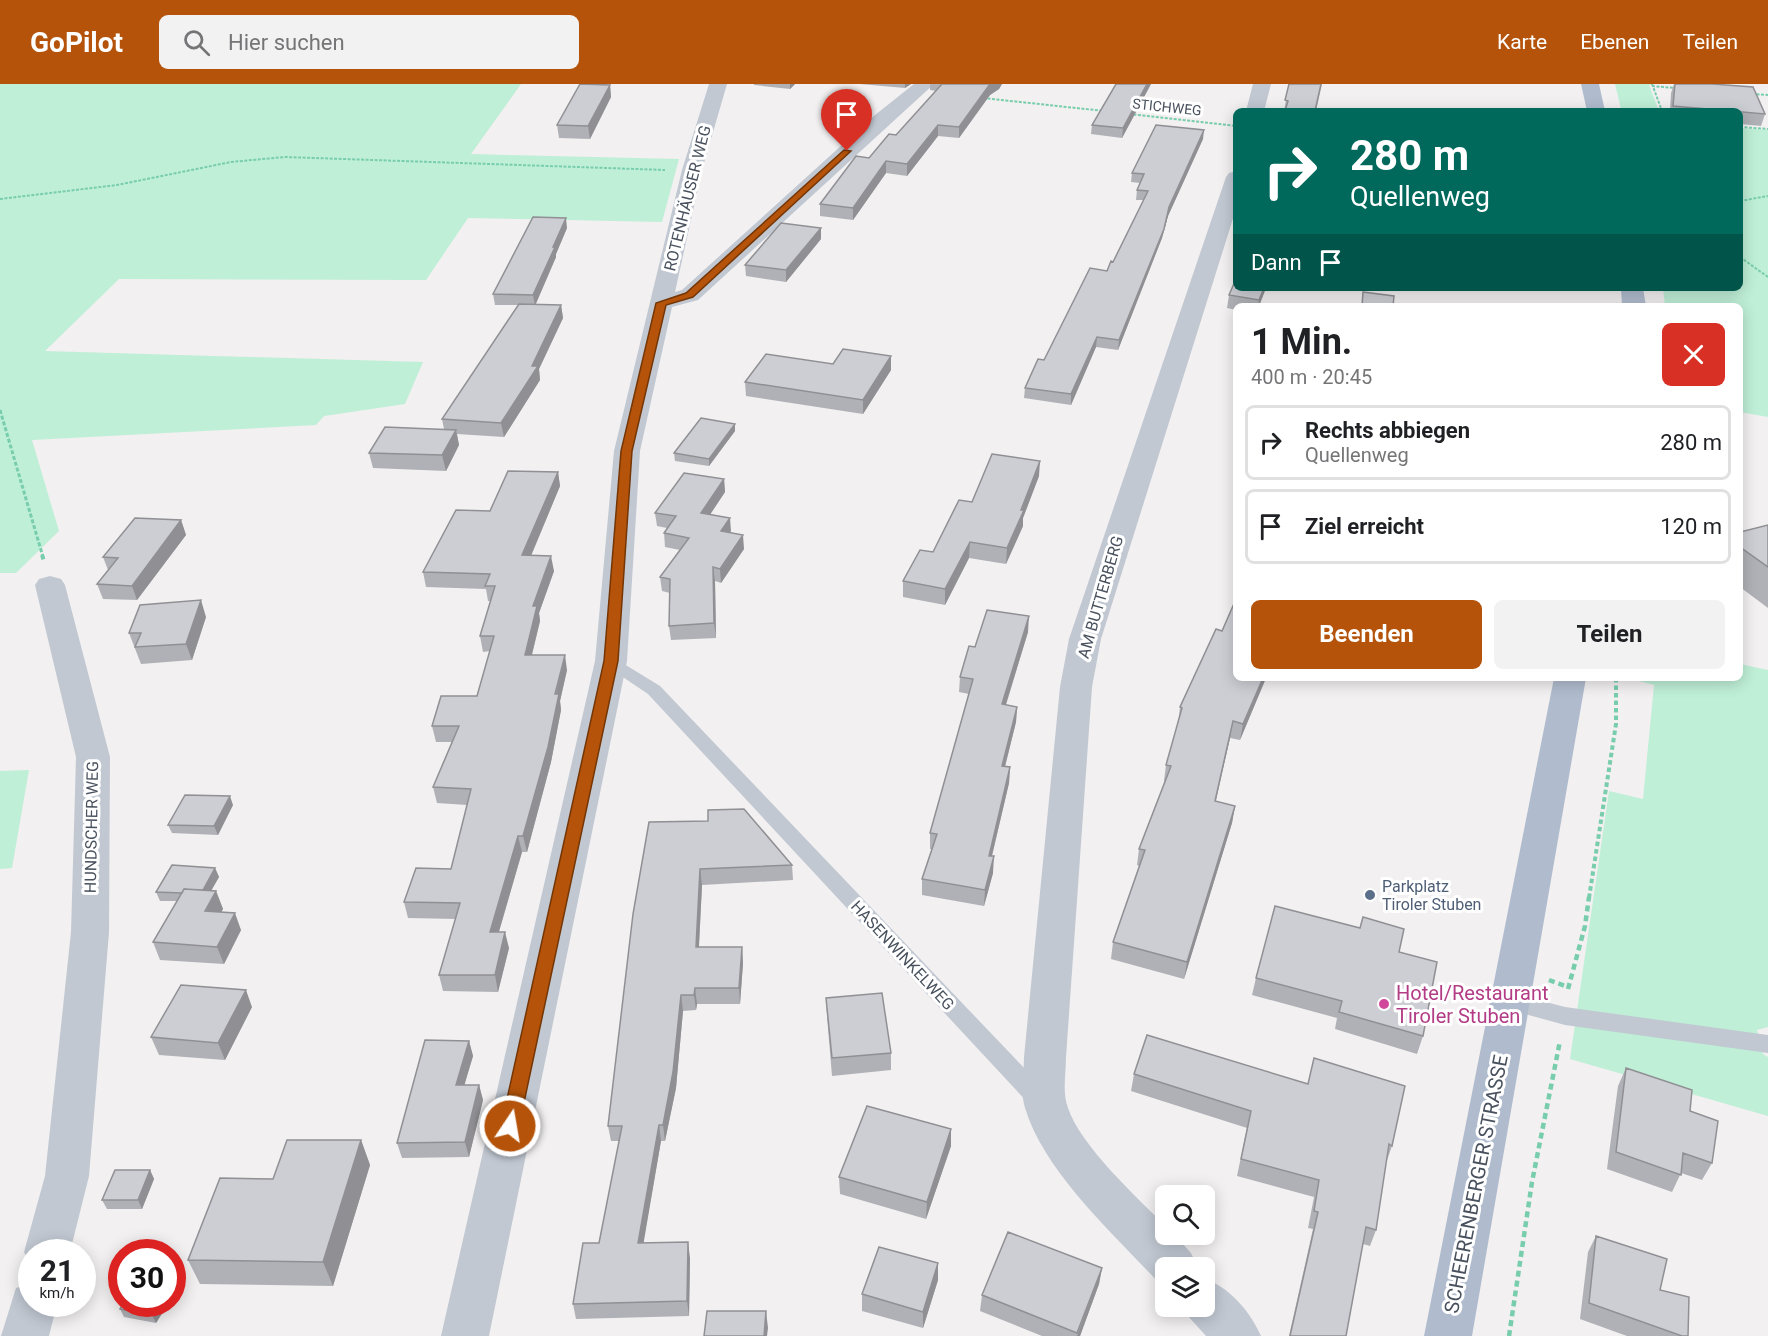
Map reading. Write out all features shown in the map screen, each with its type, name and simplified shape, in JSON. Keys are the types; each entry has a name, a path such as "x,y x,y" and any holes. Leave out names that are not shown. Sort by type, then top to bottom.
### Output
{"main road":[{"path":"1590,84 1595,108"},
{"name":"SCHEERENBERGER STRASSE","path":"1448,1336 1569,681"}],"street":[{"name":"ROTENHÄUSER WEG","path":"465,1336 611,661 627,451 692,170 717,84"},
{"path":"661,303 690,295 882,119 925,84"},
{"path":"1256,108 1262,84"},
{"name":"AM BUTTERBERG","path":"1046,1106 1045,1057 1077,687 1085,639 1233,186"},
{"name":"HUNDSCHER WEG","path":"50,585 93,757 90,932 67,1176 50,1239"},
{"name":"HASENWINKELWEG","path":"1046,1106 1051,1122 1076,1158 1165,1257"},
{"path":"1215,1312 1237,1336"},
{"path":"25,1336 30,1317"}],"lane":[{"name":"HASENWINKELWEG","path":"611,661 654,690 1046,1106"},
{"path":"1511,1002 1565,1016 1768,1044"}],"path":[{"path":"1661,108 1652,85 1682,88"},
{"path":"1746,93 1768,95"},
{"path":"976,97 1106,111"},
{"name":"STICHWEG","path":"1130,114 1233,126"},
{"path":"1743,127 1768,129"},
{"path":"0,199 117,185 231,162 285,157 523,167 692,170"},
{"path":"1743,200 1768,196"},
{"path":"1743,259 1768,277"},
{"path":"0,410 50,585"},
{"path":"1509,1336 1533,1182 1565,1016 1568,987 1585,926 1616,724 1616,681"}],"green space":[{"path":"0,84 521,84 471,154 679,159 662,222 468,218 426,280 119,279 45,351 423,362 405,404 324,416 316,425 32,440 59,531 16,573 0,573"},
{"path":"1615,84 1655,84 1649,85 1658,108 1621,108"},
{"path":"1743,128 1768,130 1768,417 1743,413 1743,303 1665,303 1663,291 1743,291"},
{"path":"1743,665 1768,670 1768,1027 1757,1030 1763,1054 1768,1057 1768,1116 1570,1059 1609,791 1643,799 1654,685 1639,681 1743,681"},
{"path":"29,770 12,868 0,869 0,771"}],"building":[{"path":"580,84 610,85 588,126 557,125"},
{"path":"942,84 990,84 959,127 938,125 907,164 886,161 853,208 820,204 856,156 869,158 889,134 896,135"},
{"path":"1116,84 1147,84 1123,128 1092,125"},
{"path":"1289,84 1321,84 1316,108 1286,108 1288,101 1285,100"},
{"path":"1675,84 1753,87 1765,114 1743,112 1743,108 1673,106"},
{"path":"1156,125 1204,130 1169,207 1164,229 1119,340 1097,337 1071,394 1025,388 1038,359 1044,360 1090,268 1107,271 1111,261 1113,262 1148,191 1137,190 1144,174 1132,173"},
{"path":"533,217 566,218 533,295 493,294"},
{"path":"781,223 821,228 786,270 745,265"},
{"path":"1233,286 1233,291 1263,291 1259,300 1229,295"},
{"path":"1363,292 1394,296 1393,303 1362,303"},
{"path":"519,304 561,305 532,366 538,366 501,423 442,419"},
{"path":"843,349 891,356 863,400 745,382 766,354 833,364"},
{"path":"701,418 735,424 709,459 674,453"},
{"path":"385,427 456,430 442,455 369,453"},
{"path":"992,454 1040,461 1021,510 1024,510 1007,548 970,542 945,589 903,581 920,550 933,552 959,500 972,502"},
{"path":"508,471 558,472 522,555 551,556 533,606 537,606 525,655 565,655 555,694 559,694 548,747 523,836 518,836 490,932 505,932 495,975 439,975 460,903 404,902 416,868 451,869 471,789 433,787 459,726 432,726 441,696 477,696 494,636 480,636 495,586 485,586 490,574 423,572 456,510 490,511"},
{"path":"684,473 724,479 701,513 730,518 721,531 743,535 720,569 713,567 714,623 669,626 670,579 660,577 689,538 664,533 676,516 655,513"},
{"path":"135,518 181,520 132,586 97,584 118,558 103,557"},
{"path":"1768,525 1768,567 1743,549 1743,531"},
{"path":"201,600 186,644 135,647 141,633 129,633 140,605"},
{"path":"1233,606 1233,681 1262,681 1243,724 1233,721 1215,801 1235,806 1187,962 1113,942 1145,850 1139,849 1171,766 1166,765 1182,708 1180,707 1216,629 1222,631"},
{"path":"987,610 1029,616 1002,704 1017,707 1002,766 1010,767 989,856 994,856 985,890 922,879 937,834 930,833 973,679 960,677 969,646 975,647"},
{"path":"185,795 230,796 214,826 168,825"},
{"path":"744,809 792,865 700,869 696,947 742,947 739,988 695,988 694,995 681,995 673,1072 663,1125 659,1125 638,1243 688,1242 687,1301 573,1304 583,1243 599,1243 622,1126 608,1126 633,914 649,822 708,821 708,810"},
{"path":"172,865 215,868 203,890 184,889 182,893 156,892"},
{"path":"184,889 216,891 205,911 235,913 217,947 153,942"},
{"path":"1275,906 1360,928 1363,917 1404,929 1399,952 1437,962 1423,1036 1339,1012 1342,1001 1256,978"},
{"path":"181,985 246,990 218,1043 151,1037"},
{"path":"882,993 891,1053 832,1058 826,998"},
{"path":"1147,1035 1308,1084 1314,1058 1405,1086 1392,1146 1389,1144 1376,1230 1366,1227 1346,1336 1290,1336 1318,1212 1314,1211 1319,1180 1241,1159 1251,1111 1134,1074"},
{"path":"425,1040 469,1041 456,1085 479,1085 465,1142 397,1143"},
{"path":"1626,1068 1692,1090 1690,1111 1718,1121 1712,1163 1683,1153 1681,1175 1616,1152"},
{"path":"867,1106 951,1129 927,1202 839,1177"},
{"path":"287,1140 361,1140 323,1262 188,1260 220,1178 273,1179"},
{"path":"115,1170 150,1170 138,1200 102,1200"},
{"path":"1008,1232 1102,1268 1077,1333 982,1295"},
{"path":"1596,1236 1667,1259 1660,1290 1689,1297 1688,1336 1682,1336 1589,1303"},
{"path":"879,1247 938,1263 923,1312 862,1294"},
{"path":"707,1311 766,1311 764,1336 704,1336"}],"place":[{"name":"Parkplatz Tiroler Stuben","path":"1370,895"},
{"name":"Hotel/Restaurant Tiroler Stuben","path":"1384,1004"}],"route":[{"path":"510,1126 611,661 627,451 661,303 690,295 847,151"}]}
